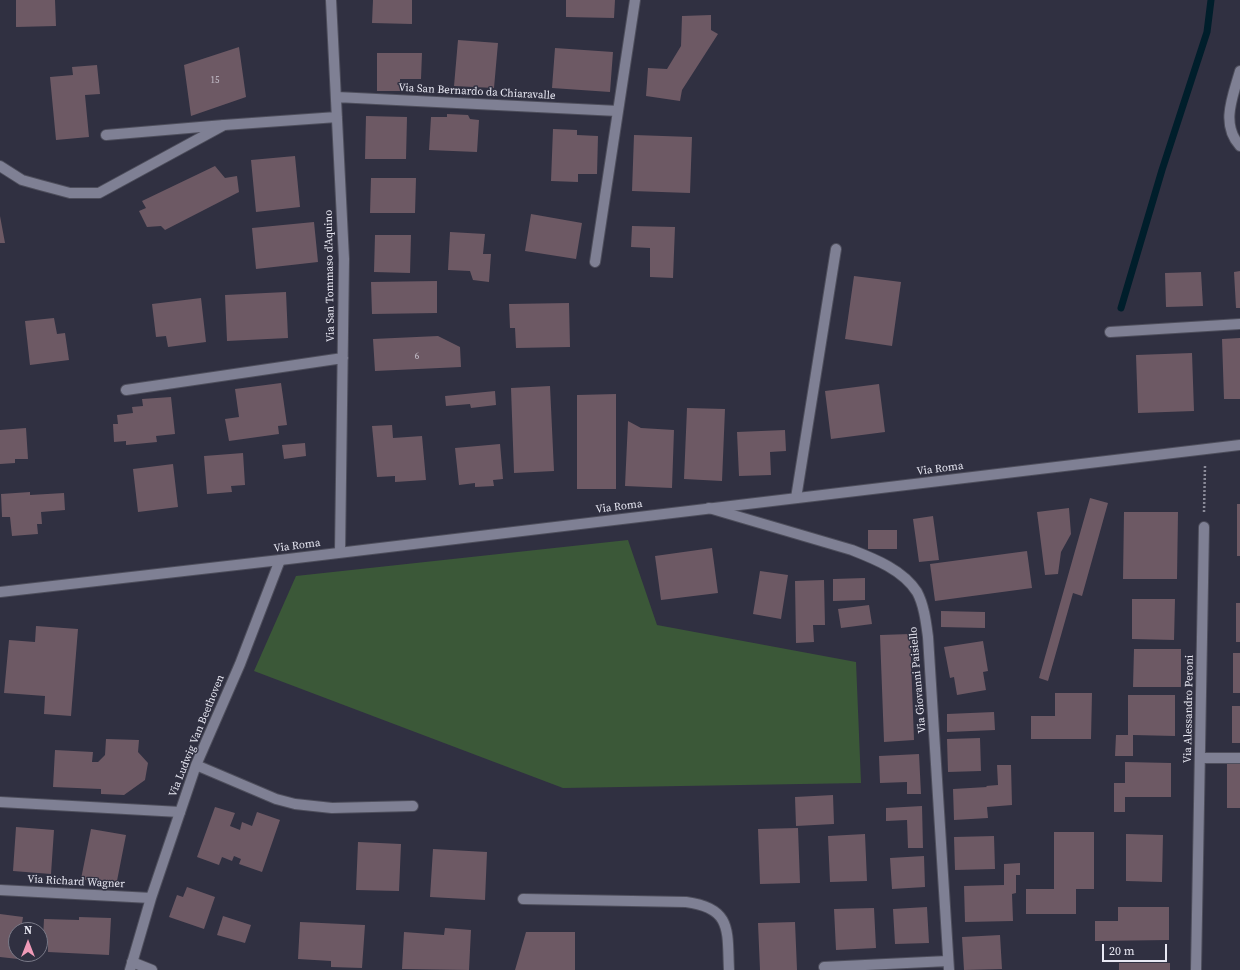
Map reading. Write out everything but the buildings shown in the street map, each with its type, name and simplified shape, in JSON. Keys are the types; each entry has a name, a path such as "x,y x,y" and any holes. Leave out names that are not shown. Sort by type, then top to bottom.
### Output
{"street":[{"name":"Via San Tommaso d'Aquino","path":"331,0 344,259 340,552"},
{"path":"595,262 635,0"},
{"path":"1240,71 1229,114 1229,125 1240,146"},
{"name":"Via San Bernardo da Chiaravalle","path":"336,97 618,111"},
{"path":"106,135 337,117"},
{"path":"0,166 22,180 40,185 70,193 99,193 224,125"},
{"path":"796,498 836,249"},
{"path":"1110,332 1240,324"},
{"path":"126,390 343,358"},
{"name":"Via Roma","path":"0,592 1240,445"},
{"name":"Via Giovanni Paisiello","path":"709,508 866,555 902,575 917,592 924,612 928,637 949,965"},
{"name":"Via Alessandro Peroni","path":"1196,970 1204,527"},
{"name":"Via Ludwig Van Beethoven","path":"131,966 151,898 196,766 240,664 280,560"},
{"path":"1200,758 1240,758"},
{"path":"196,766 276,798 295,804 332,808 413,806"},
{"path":"0,802 180,812"},
{"name":"Via Richard Wagner","path":"0,890 151,898"},
{"path":"524,900 686,902 703,905 714,910 720,915 726,927 729,970"},
{"path":"824,967 949,965"},
{"path":"131,966 152,970"}],"path":[{"path":"1204,527 1206,449"}],"green space":[{"path":"628,540 657,625 856,662 861,783 563,788 254,671 296,576"}],"waterway":[{"path":"1121,308 1162,170 1207,32 1211,0"}]}
